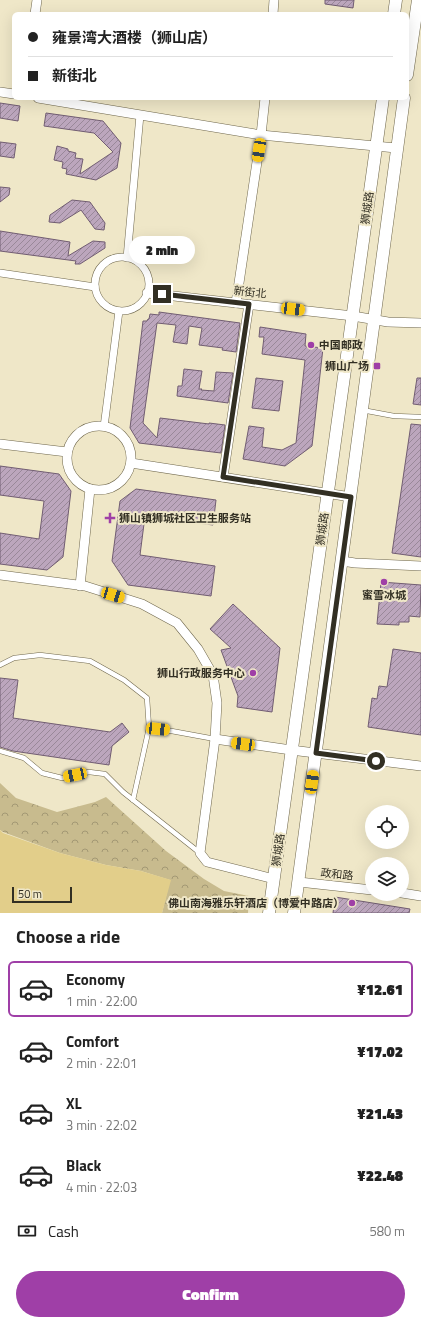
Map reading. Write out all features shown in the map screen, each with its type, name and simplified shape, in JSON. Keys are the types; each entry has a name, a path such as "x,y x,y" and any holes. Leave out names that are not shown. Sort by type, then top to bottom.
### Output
{"street":[{"path":"35,12 37,0"},
{"path":"273,12 274,0"},
{"path":"394,12 396,0"},
{"path":"409,61 418,0"},
{"path":"0,92 12,94"},
{"path":"50,100 261,135 396,148"},
{"path":"236,303 265,100"},
{"name":"狮城路","path":"269,913 383,100"},
{"name":"狮城路","path":"294,913 404,100"},
{"path":"127,258 140,115"},
{"path":"115,258 127,258 140,264 146,272 149,280 145,298 139,305 128,310 119,311 110,308 97,296 95,286 96,277 106,262 115,258"},
{"path":"0,273 95,286"},
{"name":"新街北","path":"147,293 353,316 388,322 421,323"},
{"path":"223,477 249,304"},
{"path":"104,427 119,311"},
{"path":"104,427 119,433 127,441 131,452 131,463 128,474 116,486 105,490 90,489 75,480 70,473 67,463 67,452 72,441 79,433 89,428 104,427"},
{"path":"0,444 67,452"},
{"path":"131,463 351,497"},
{"path":"80,586 90,489"},
{"path":"342,561 421,566"},
{"path":"0,575 80,586 142,604 176,623 198,649 213,675 217,703 215,740 200,853 207,862 274,879"},
{"path":"215,740 421,766"},
{"name":"政和路","path":"298,882 365,889"},
{"path":"409,895 421,896"}],"lane":[{"path":"362,410 394,416 421,417"},
{"path":"0,665 14,658 40,655 90,661 124,680 147,698 149,728 133,800"},
{"path":"149,728 215,740"},
{"path":"0,751 24,758 42,773 62,778 89,772 105,774 133,800 200,853"}],"green space":[{"path":"0,783 16,798 57,812 95,802 106,797 166,851 204,879 224,891 249,896 248,913 162,913 170,880 141,871 106,865 60,853 3,832 0,830"}],"shaded area":[{"path":"0,830 3,833 60,853 106,865 141,871 171,880 162,913 0,913"}],"building":[{"path":"325,0 354,0 353,8 325,4"},
{"path":"0,103 20,106 18,121 0,118"},
{"path":"46,113 103,121 121,143 117,168 96,180 66,174 67,169 62,168 63,162 54,160 57,146 76,153 75,158 83,159 80,174 113,152 94,133 44,126"},
{"path":"0,142 16,144 14,158 0,156"},
{"path":"0,187 10,188 9,195 0,202"},
{"path":"72,200 90,202 105,223 104,230 95,229 81,210 60,223 49,222 50,215"},
{"path":"0,231 70,242 68,256 93,241 105,242 105,248 80,264 75,264 76,261 0,251"},
{"path":"159,312 240,323 236,352 222,350 223,348 199,345 202,328 189,326 187,344 173,342 176,325 157,323 143,423 157,438 160,418 225,425 221,453 139,443 130,428 143,321 147,321 149,319 150,314 159,315"},
{"path":"260,327 306,334 305,346 323,348 312,446 285,466 243,459 249,426 264,428 262,447 282,450 296,443 305,360 262,354 264,337 259,337"},
{"path":"184,369 202,371 199,389 202,389 201,390 214,391 216,372 233,373 228,403 177,396 178,386 182,386"},
{"path":"256,378 283,381 279,411 252,408"},
{"path":"417,378 421,378 421,405 413,404"},
{"path":"411,424 421,425 421,557 392,553"},
{"path":"0,466 59,474 71,491 63,557 47,570 0,564 0,533 39,539 44,501 0,495"},
{"path":"136,489 216,500 213,525 145,516 140,555 215,566 211,596 128,585 112,561 120,501"},
{"path":"381,582 421,585 420,617 409,616 409,622 399,622 399,625 377,624"},
{"name":"狮山行政服务中心","path":"233,604 280,648 272,712 237,707 238,696 221,650 231,648 210,629"},
{"path":"393,649 421,653 421,735 368,727 372,698 377,699 379,686 387,687"},
{"path":"0,678 18,680 13,718 110,732 122,723 129,732 112,746 109,765 13,751 0,747"},
{"name":"佛山南海雅乐轩酒店（博爱中路店）","path":"335,897 410,909 409,913 333,913"}],"place":[{"name":"中国邮政","path":"311,345"},
{"name":"狮山广场","path":"377,366"},
{"name":"狮山镇狮城社区卫生服务站","path":"110,518"},
{"name":"蜜雪冰城","path":"384,582"},
{"name":"狮山行政服务中心","path":"253,673"},
{"name":"佛山南海雅乐轩酒店（博爱中路店）","path":"352,903"}],"route":[{"path":"162,294 249,304 223,477 351,497 316,753 376,761"}]}
